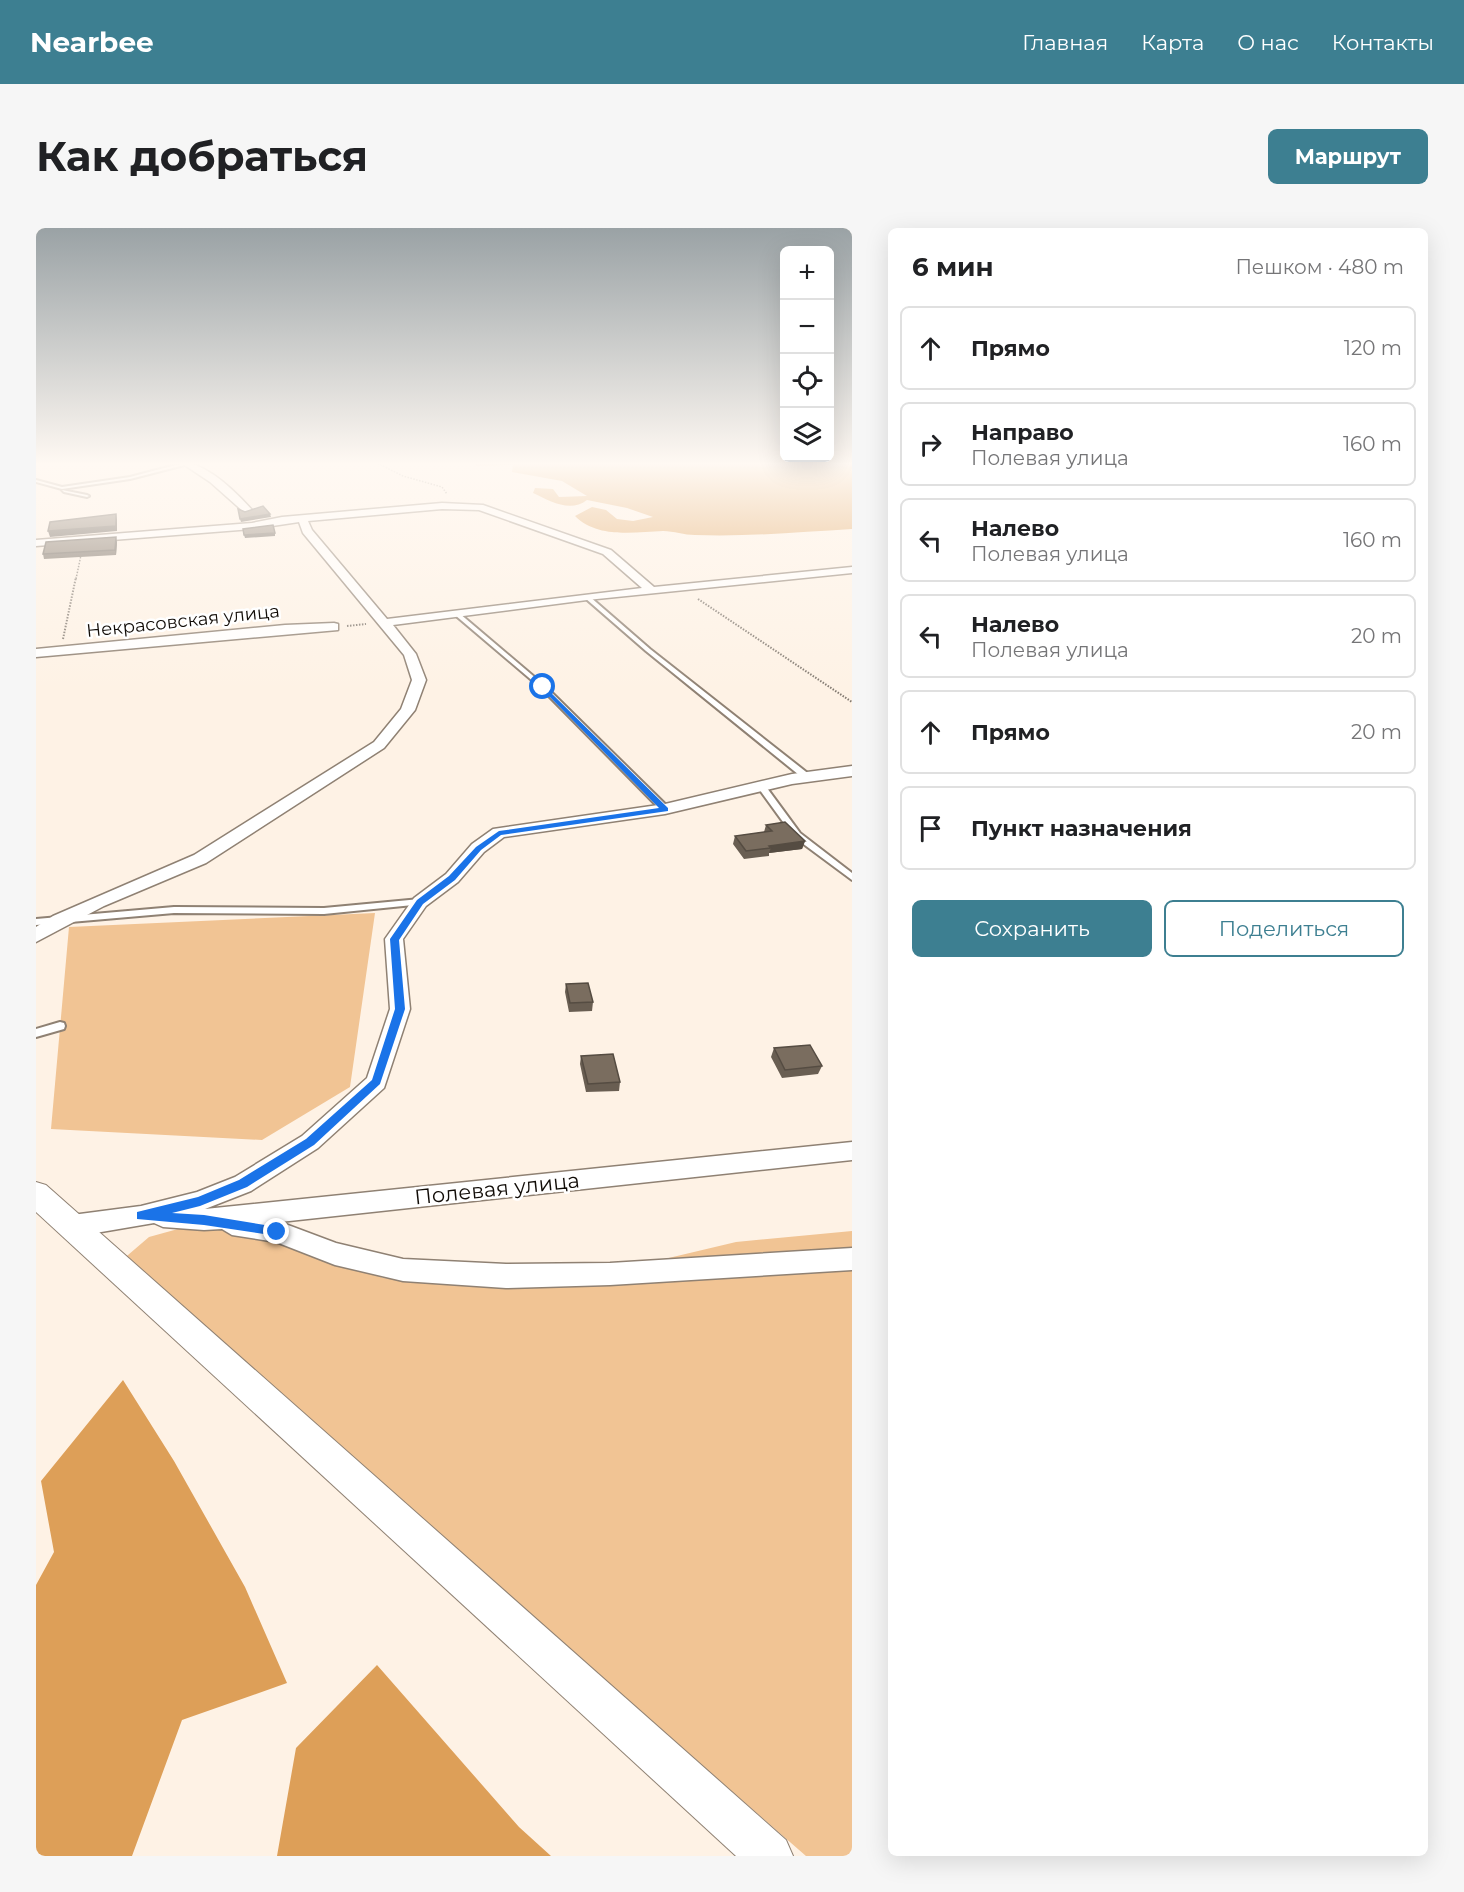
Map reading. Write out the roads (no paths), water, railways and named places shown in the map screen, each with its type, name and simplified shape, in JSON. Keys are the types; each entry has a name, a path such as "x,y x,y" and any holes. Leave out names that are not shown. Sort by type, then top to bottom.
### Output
{"street":[{"path":"36,543 106,538"},
{"path":"36,936 60,921 200,860 379,745 408,710 419,680 410,654 313,538"},
{"path":"567,538 607,552 652,591"},
{"path":"383,623 587,597 852,570"},
{"name":"Некрасовская улица","path":"36,653 285,628 334,627"},
{"name":"Полевая улица","path":"72,1226 141,1216 200,1201 243,1184 310,1142 376,1082 400,1009 394,939 420,902 452,878 478,848 499,833 665,809 761,786 852,771"},
{"name":"Полевая улица","path":"141,1216 204,1220 852,1151"},
{"path":"36,1194 770,1856"},
{"path":"204,1220 277,1232 335,1254 403,1270 506,1276 598,1274 852,1259"}],"lane":[{"path":"587,597 648,650 807,777"},
{"path":"456,614 543,687 665,809"},
{"path":"761,786 797,835 852,877"},
{"path":"36,922 174,910 324,911 420,902"},
{"path":"36,1033 60,1026"}]}
